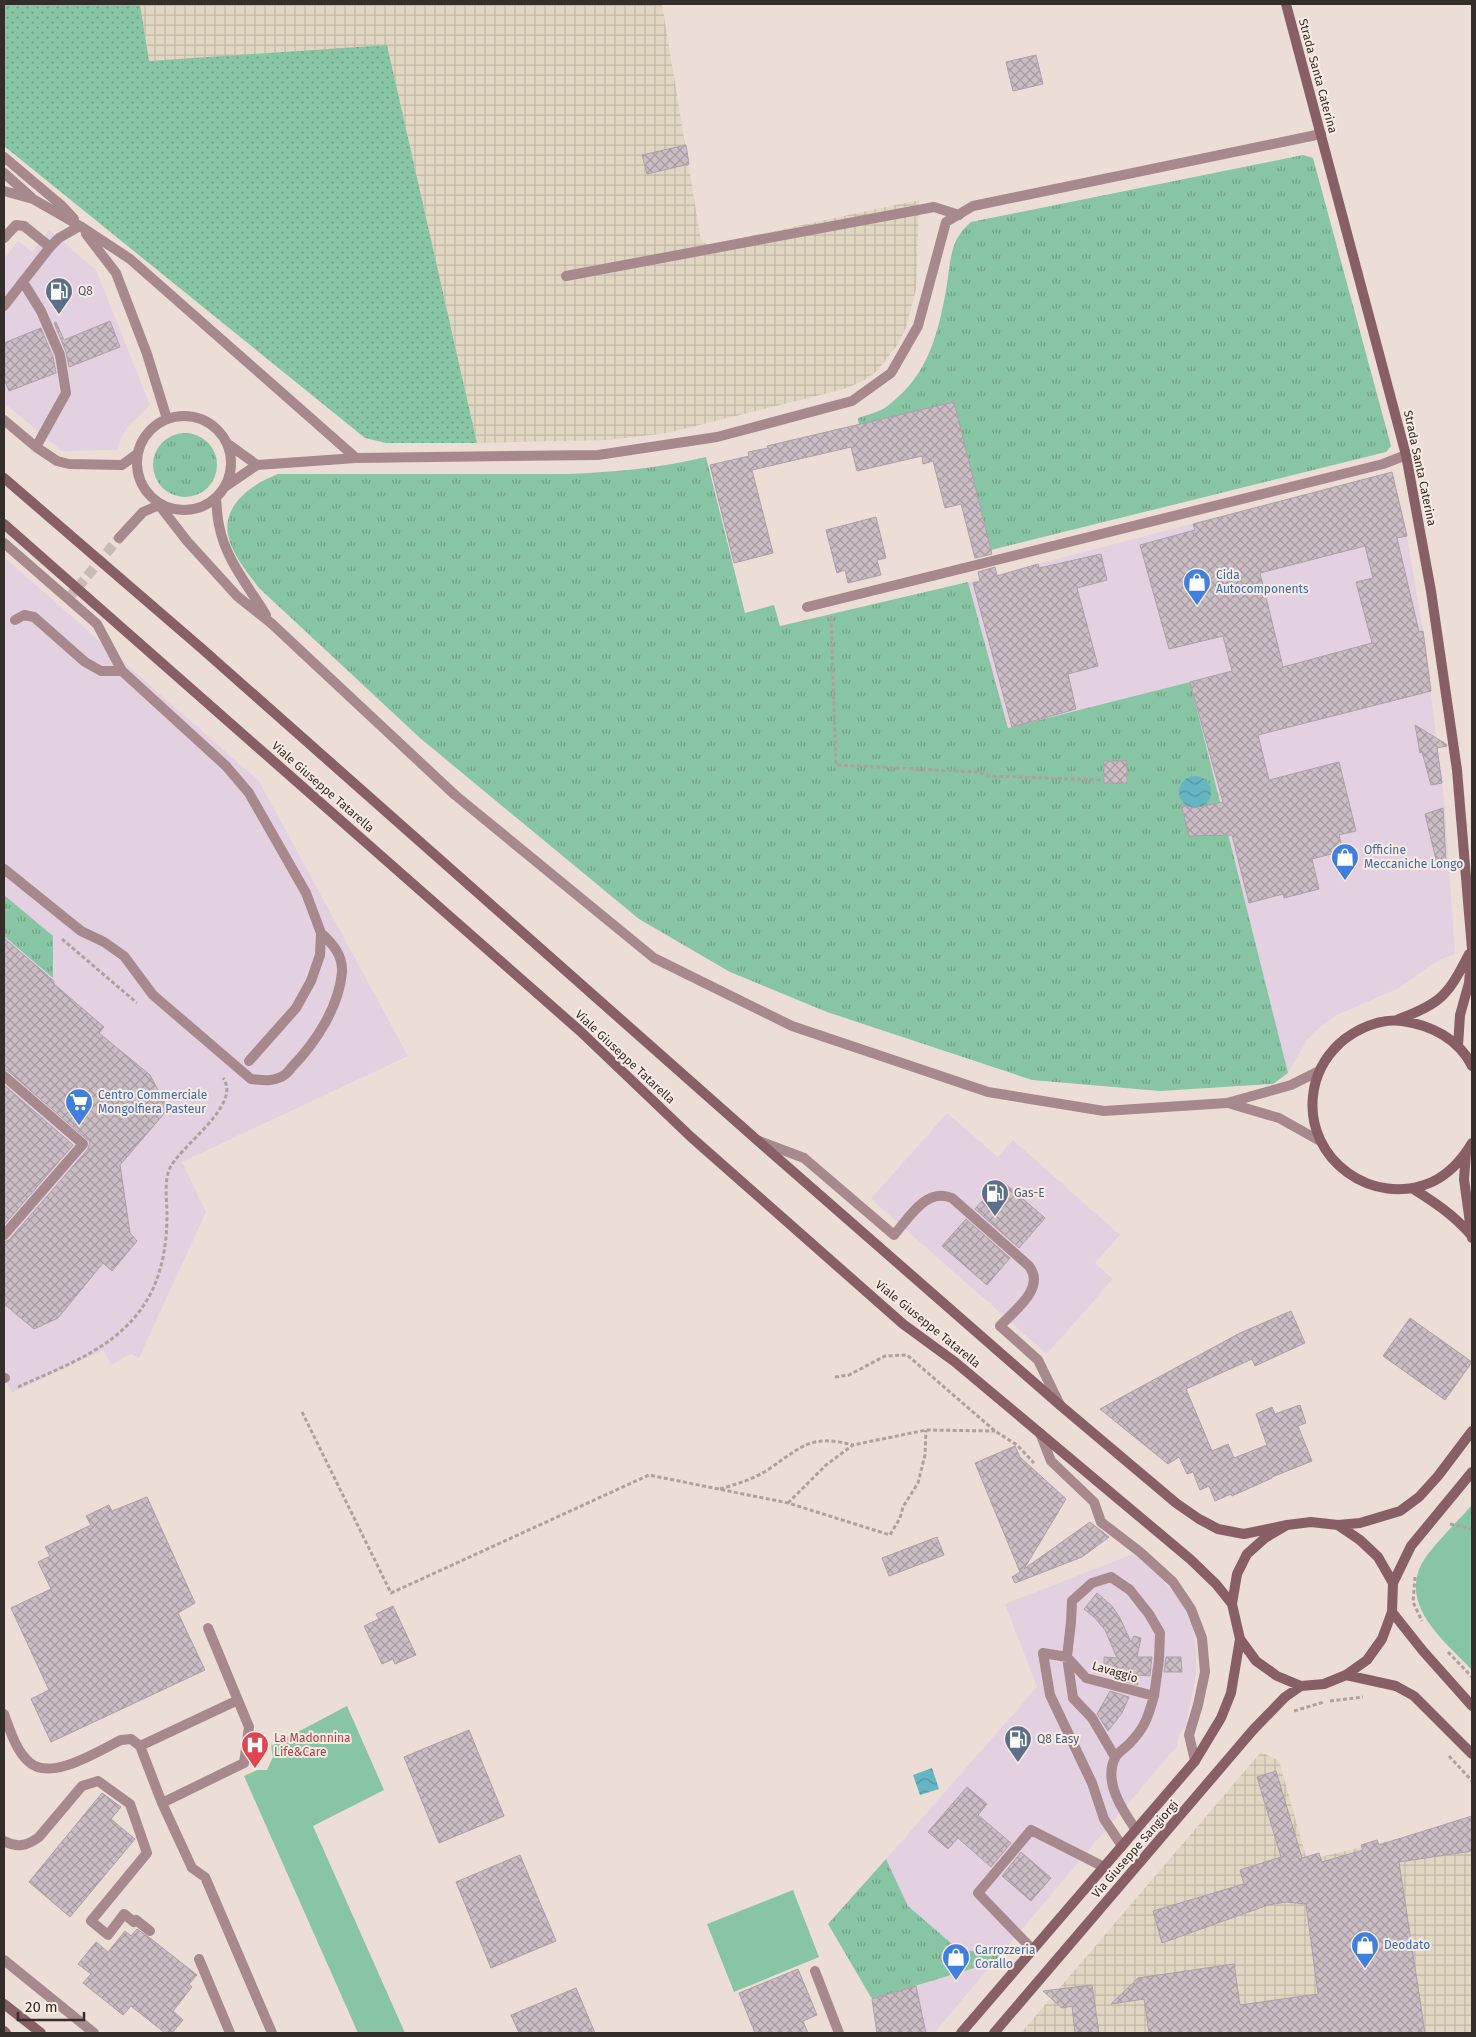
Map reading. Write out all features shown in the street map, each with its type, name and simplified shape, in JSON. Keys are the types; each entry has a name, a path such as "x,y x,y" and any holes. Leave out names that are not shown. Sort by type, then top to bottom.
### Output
{"main road":[{"name":"Strada Santa Caterina","path":"1286,4 1406,455 1432,591 1457,770 1472,949 1470,983 1460,1015 1458,1046"},
{"name":"Viale Giuseppe Tatarella","path":"4,478 208,653 757,1140 1061,1406 1176,1503 1218,1529 1244,1534 1287,1525"},
{"name":"Viale Giuseppe Tatarella","path":"4,524 580,1031 692,1137 903,1324 955,1362 1190,1559 1216,1584 1232,1604"},
{"path":"1472,949 1453,985 1438,1001 1425,1009 1396,1020 1372,1024 1350,1034 1332,1050 1319,1071 1314,1088 1312,1106 1314,1124 1320,1141 1332,1160 1348,1175 1368,1185 1390,1189 1412,1188 1433,1181 1451,1169 1466,1153 1472,1143"},
{"path":"1396,1020 1420,1023 1442,1033 1458,1046 1471,1063"},
{"path":"1466,1153 1464,1179 1472,1237"},
{"path":"1412,1188 1447,1211 1459,1221 1472,1237"},
{"path":"1472,1431 1438,1476 1419,1497 1400,1511 1378,1519 1338,1525 1311,1522 1287,1525 1265,1538 1247,1554 1237,1574 1232,1604 1240,1638 1256,1661 1277,1676 1301,1686 1324,1684 1346,1676 1366,1660 1382,1639 1392,1612 1393,1583 1411,1546 1472,1472"},
{"path":"1338,1525 1360,1540 1378,1557 1393,1583"},
{"path":"1392,1612 1472,1706"},
{"name":"Via Giuseppe Sangiorgi","path":"961,2033 1195,1761 1221,1718 1231,1693 1240,1638"},
{"path":"1346,1676 1396,1686 1414,1696 1472,1754"},
{"name":"Via Giuseppe Sangiorgi","path":"994,2033 1253,1730 1286,1697 1301,1686"},
{"path":"4,2004 41,2033"}],"street":[{"path":"119,538 143,512 160,505 172,509 187,510 203,507 216,498 226,486 257,465 356,458 598,456 717,437 852,401 891,373 918,326 946,222 973,206 1320,134"},
{"path":"4,157 61,205 80,226 116,273 147,354 167,419"},
{"path":"4,173 33,199 80,226 130,259 356,458"},
{"path":"4,191 33,199"},
{"path":"566,276 934,207 959,215"},
{"path":"4,238 16,225 24,226 50,247"},
{"path":"4,306 50,247 59,238 80,226"},
{"path":"23,282 41,311 60,355 66,393 36,447"},
{"path":"226,486 231,473 231,458 228,444 213,425 202,419 191,416 167,419 156,425 141,443 137,454 137,468 140,481 147,493 160,505 187,541 219,578 455,795 654,958 792,1026 988,1092 1104,1111 1227,1103 1291,1085 1319,1071"},
{"path":"4,420 36,447 57,461 69,464 122,465 137,454"},
{"path":"228,444 257,465"},
{"path":"807,606 1383,464 1406,455"},
{"path":"216,498 219,526 226,547 235,567 270,623"},
{"path":"4,543 97,624 122,671 226,766 249,793 306,894 321,932 336,947 342,971 334,1002 323,1026 304,1055 283,1077 270,1081 251,1079 153,995 124,956 104,942 81,931 4,869"},
{"path":"16,620 24,615 34,617 84,662 101,671 122,671"},
{"path":"249,1061 296,1008 311,980 320,955 321,932"},
{"path":"4,1076 83,1144 4,1235"},
{"path":"1227,1103 1279,1118 1320,1141"},
{"path":"757,1140 804,1158 894,1235 922,1203 931,1196 943,1194 952,1198 1034,1272 1036,1282 1033,1290 1000,1326 1038,1360 1061,1406"},
{"path":"1040,1433 1051,1461 1094,1502 1101,1522 1140,1552 1173,1582 1191,1609 1202,1638 1205,1672 1189,1735 1195,1761"},
{"path":"1459,1487 1472,1482"},
{"path":"1115,1757 1092,1718 1073,1698 1067,1657 1072,1622 1072,1601 1092,1583 1111,1577 1130,1590 1160,1632 1159,1660 1154,1696 1146,1724 1130,1744 1115,1757 1111,1778 1118,1803 1136,1830"},
{"path":"162,1803 244,1763 249,1727 208,1628"},
{"path":"1067,1657 1043,1653 1050,1695 1092,1783 1104,1819 1122,1846"},
{"name":"Lavaggio","path":"1067,1657 1086,1678 1154,1696"},
{"path":"140,1746 238,1700"},
{"path":"4,1714 20,1751 29,1763 44,1770 60,1769 121,1740 132,1739 140,1746 162,1803 192,1868 205,1877 272,2033"},
{"path":"4,1841 16,1846 32,1842 39,1837 82,1786 98,1781 130,1804 147,1853 91,1921 108,1934 124,1914 134,1922 136,1920 150,1930"},
{"path":"1033,1950 978,1892 1030,1830 1104,1867"},
{"path":"199,1959 230,2033"},
{"path":"4,1960 94,2033"},
{"path":"815,1971 839,2033"}],"path":[{"path":"828,602 832,623 836,765 977,772 991,776 1102,780"},
{"path":"60,938 142,1007"},
{"path":"13,1389 93,1352 113,1340 135,1317 152,1290 162,1265 166,1246 166,1181 169,1170 175,1160 219,1110 227,1095 226,1082 218,1071"},
{"path":"835,1377 850,1375 885,1356 907,1355 995,1431 1017,1445 1038,1466"},
{"path":"302,1412 391,1593 649,1475 788,1503 890,1535 900,1518 903,1507 918,1483 925,1455 926,1430"},
{"path":"788,1503 826,1464 853,1445 926,1430 995,1431"},
{"path":"719,1489 748,1480 762,1473 810,1442 833,1440 853,1445"},
{"path":"1444,1531 1455,1518"},
{"path":"1450,1524 1472,1529"},
{"path":"1415,1573 1413,1602 1424,1623"},
{"path":"1445,1649 1472,1677"},
{"path":"1288,1714 1316,1703 1348,1697 1372,1696"}],"shaded area":[{"path":"140,4 662,4 701,241 708,245 919,200 916,289 906,327 899,343 877,371 863,381 844,389 667,433 608,440 477,443 387,46 149,61"},
{"name":"Q8","path":"49,230 96,270 150,405 128,426 117,450 62,451 4,403 4,259 18,241 32,252"},
{"path":"1392,472 1407,536 1423,631 1445,807 1455,954 1431,965 1399,988 1337,1015 1321,1026 1307,1040 1288,1073 1190,682 1008,729 968,582"},
{"path":"4,557 259,781 408,1056 182,1162 206,1212 139,1358 131,1354 111,1365 103,1350 12,1393 4,1376"},
{"name":"Gas-E","path":"947,1113 998,1157 1013,1140 1120,1235 1095,1263 1113,1279 1047,1354 871,1199"},
{"path":"1133,1554 1148,1564 1175,1594 1186,1610 1193,1630 1196,1674 1186,1725 1179,1735 1177,1746 1000,1955 958,1949 908,1906 886,1859 1037,1687 1005,1604"},
{"path":"1261,1752 1279,1761 1307,1860 1472,1821 1472,2033 1021,2033"},
{"name":"Carrozzeria Corallo","path":"994,1962 934,2033 877,2033 872,1999"}],"green space":[{"path":"4,4 140,4 149,61 387,45 477,443 386,443 365,438 4,146"},
{"path":"1303,155 1313,158 1391,446 1386,452 991,550 954,402 859,425 858,418 883,409 909,386 919,373 937,330 955,243 971,222"},
{"path":"179,433 191,433 208,442 215,453 217,465 215,477 208,488 191,497 179,497 167,492 158,483 153,471 153,459 158,447 167,438"},
{"path":"706,457 745,613 774,605 780,626 968,582 1008,728 1190,682 1288,1073 1273,1084 1160,1091 1032,1080 827,1012 730,972 639,919 420,738 259,588 236,556 228,535 227,524 235,504 250,489 278,474 568,474 637,469"},
{"path":"4,895 53,936 53,978 4,936"},
{"path":"1472,1505 1472,1670 1439,1635 1421,1609 1416,1594 1416,1579 1426,1556"},
{"path":"347,1706 384,1790 313,1826 405,2033 358,2033 244,1776 257,1770 267,1770 273,1757 271,1746"},
{"path":"886,1859 908,1906 958,1949 1000,1955 994,1962 872,1999 828,1924"},
{"path":"793,1890 819,1957 734,1992 707,1924"}],"water":[{"path":"1195,776 1201,777 1206,781 1210,786 1210,798 1206,803 1201,807 1195,808 1189,807 1184,803 1180,798 1179,792 1180,786 1184,781 1189,777"},
{"path":"932,1768 939,1789 920,1795 913,1775"}],"building":[{"path":"1036,55 1043,84 1013,91 1006,62"},
{"path":"686,145 689,164 647,174 642,155"},
{"path":"110,321 120,347 69,367 66,352 54,323 56,322 64,340"},
{"path":"41,328 53,357 56,373 9,391 4,379 4,343"},
{"path":"954,402 992,554 975,558 961,504 945,508 933,461 923,464 922,456 857,471 851,447 752,470 773,553 734,563 710,465 749,456 748,452 768,448 767,446"},
{"path":"1392,472 1407,536 1397,538 1419,632 1423,631 1431,691 1258,735 1269,780 1339,762 1356,831 1339,835 1343,851 1312,859 1319,889 1284,898 1283,894 1249,903 1232,835 1189,836 1181,804 1194,808 1223,802 1190,682 1232,671 1223,636 1169,649 1140,545 1195,530 1193,524","holes":["1365,546 1373,578 1356,582 1372,643 1283,667 1260,573"]},
{"path":"876,517 886,558 877,560 881,575 848,583 845,570 837,573 826,530"},
{"path":"1101,554 1107,580 1077,588 1098,666 1068,674 1076,709 1012,727 973,583 980,581 978,572 995,567 997,576 1038,564 1039,568"},
{"path":"1415,725 1447,746 1437,748 1442,783 1431,785 1422,752 1420,753"},
{"path":"1104,761 1127,761 1127,783 1104,783"},
{"path":"1443,808 1446,862 1437,864 1425,814"},
{"name":"Centro Commerciale Mongolfiera Pasteur","path":"4,938 104,1027 99,1033 150,1075 168,1109 120,1165 130,1233 137,1241 112,1271 103,1263 58,1318 34,1329 4,1304 4,1242 9,1240 88,1149 90,1142 4,1069"},
{"path":"4,1085 73,1145 4,1225"},
{"path":"1001,1180 1045,1218 1019,1248 975,1209"},
{"path":"966,1219 1010,1258 987,1285 942,1246"},
{"path":"1291,1311 1305,1343 1255,1366 1252,1359 1186,1389 1212,1451 1228,1444 1234,1458 1267,1445 1256,1414 1272,1407 1275,1414 1300,1405 1306,1423 1298,1426 1312,1461 1232,1496 1231,1494 1215,1501 1209,1486 1200,1490 1193,1472 1187,1474 1179,1457 1168,1464 1100,1409 1240,1333"},
{"path":"1410,1318 1472,1362 1445,1400 1383,1356"},
{"path":"1015,1446 1020,1457 1066,1499 1024,1569 1090,1522 1109,1537 1082,1557 1015,1583 1012,1577 1020,1572 975,1463"},
{"path":"147,1497 195,1603 178,1613 205,1670 51,1742 31,1699 49,1690 11,1608 51,1589 38,1562 50,1556 45,1547 91,1525 86,1516 109,1505 112,1511"},
{"path":"937,1537 944,1555 889,1576 882,1558"},
{"path":"1097,1593 1112,1606 1131,1642 1134,1636 1141,1638 1137,1657 1152,1657 1150,1676 1136,1675 1138,1685 1115,1679 1117,1675 1104,1674 1104,1657 1117,1658 1105,1630 1084,1609"},
{"path":"393,1606 416,1655 395,1664 393,1659 382,1664 364,1626 379,1619 376,1614"},
{"path":"1166,1657 1181,1657 1182,1672 1164,1672"},
{"path":"1110,1691 1129,1697 1122,1713 1108,1731 1097,1714"},
{"path":"469,1730 504,1816 439,1843 404,1757"},
{"path":"1276,1771 1302,1858 1319,1853 1322,1862 1363,1850 1361,1845 1377,1840 1379,1845 1472,1816 1472,1851 1399,1862 1425,2033 1149,2033 1144,1999 1111,2004 1138,1978 1234,1964 1240,2005 1318,1994 1306,1904 1286,1902 1268,1905 1162,1943 1153,1911 1244,1884 1240,1870 1281,1857 1257,1777"},
{"path":"967,1787 987,1804 978,1815 1011,1843 991,1867 958,1838 948,1849 928,1832"},
{"path":"102,1793 121,1807 111,1819 135,1839 70,1917 29,1882"},
{"path":"1021,1852 1051,1878 1031,1901 1002,1876"},
{"path":"520,1855 556,1941 491,1968 456,1882"},
{"path":"137,1929 197,1975 189,1984 192,1987 173,2011 183,2020 172,2033 165,2033 131,2006 123,2015 83,1983 91,1974 78,1964 96,1942 108,1952 125,1931 131,1936"},
{"path":"798,1969 817,2015 803,2021 808,2033 755,2033 739,1993"},
{"path":"1092,1985 1099,2033 1075,2033 1072,2006 1062,2008 1043,1991"},
{"path":"916,1986 926,2033 877,2033 872,1999"},
{"path":"576,1988 595,2033 519,2033 511,2015"}],"tunnel":[{"path":"68,599 119,538"}],"place":[{"name":"Q8","path":"59,315"},
{"name":"Cida Autocomponents","path":"1197,606"},
{"name":"Officine Meccaniche Longo","path":"1345,881"},
{"name":"Centro Commerciale Mongolfiera Pasteur","path":"79,1126"},
{"name":"Gas-E","path":"995,1217"},
{"name":"Q8 Easy","path":"1018,1763"},
{"name":"La Madonnina Life&Care","path":"255,1769"},
{"name":"Deodato","path":"1365,1969"},
{"name":"Carrozzeria Corallo","path":"956,1981"}]}
